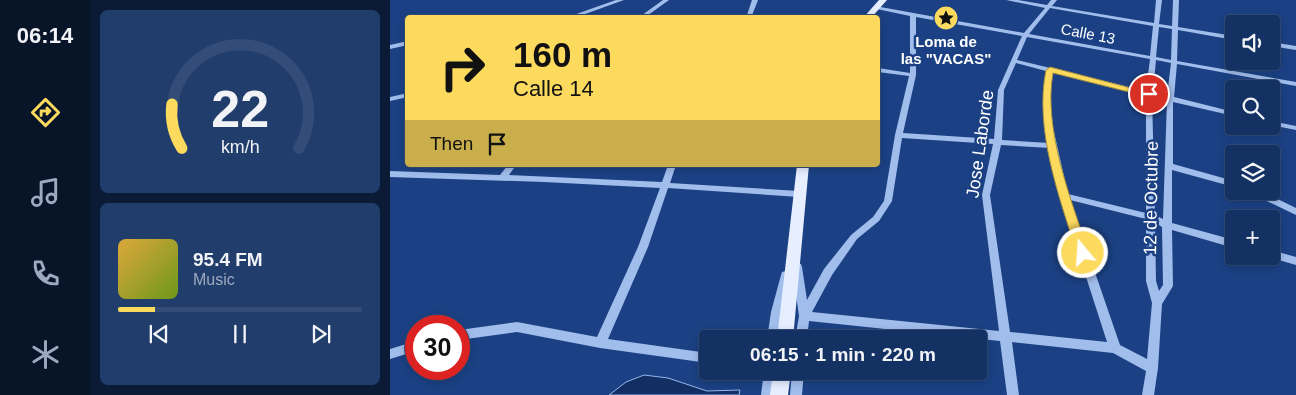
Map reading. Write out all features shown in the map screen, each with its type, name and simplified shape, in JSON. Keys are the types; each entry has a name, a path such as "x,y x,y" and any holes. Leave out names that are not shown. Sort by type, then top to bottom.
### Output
{"main road":[{"path":"868,15 883,0"},
{"path":"786,330 803,167"},
{"path":"779,395 781,380"}],"street":[{"path":"576,15 621,0"},
{"path":"644,15 666,0"},
{"path":"749,15 755,0"},
{"path":"1009,0 1051,4 1176,29 1225,37"},
{"name":"12 de Octubre","path":"1148,395 1157,303 1151,281 1149,94 1160,0"},
{"name":"12 de Octubre","path":"1157,303 1168,286 1167,225 1170,99 1174,63 1176,0"},
{"name":"Jose Laborde","path":"1014,395 1004,336 986,196 998,141 1001,90 1025,35 1051,4"},
{"name":"Calle 13","path":"874,8 1296,84"},
{"path":"804,316 828,272 854,236 876,219 888,201 899,134 913,76 913,16"},
{"path":"390,47 405,44"},
{"path":"1280,45 1296,48"},
{"path":"1013,61 1225,112"},
{"path":"880,70 913,76"},
{"path":"1050,70 1046,91 1048,122 1064,196 1114,348"},
{"path":"390,99 405,96"},
{"path":"1280,125 1296,128"},
{"path":"899,134 1053,146"},
{"path":"1169,166 1225,182"},
{"path":"503,177 510,167"},
{"path":"600,343 643,247 671,167"},
{"path":"390,174 665,184 800,194"},
{"path":"1064,196 1151,217 1167,225 1225,241"},
{"path":"1271,200 1296,212"},
{"path":"794,245 804,316 802,330"},
{"path":"774,330 776,312 794,245"},
{"path":"1280,257 1296,261"},
{"path":"804,316 1114,348 1152,368"},
{"path":"470,334 518,327 600,343 699,357"},
{"path":"390,354 405,349"},
{"path":"767,395 769,380"},
{"path":"796,395 797,380"}],"water":[{"path":"644,375 668,378 707,391 740,390 739,395 609,395 626,382"}],"place":[{"name":"Loma de las \"VACAS\"","path":"946,18"}],"route":[{"path":"1083,253 1064,196 1048,122 1046,91 1050,70 1149,94"}]}
